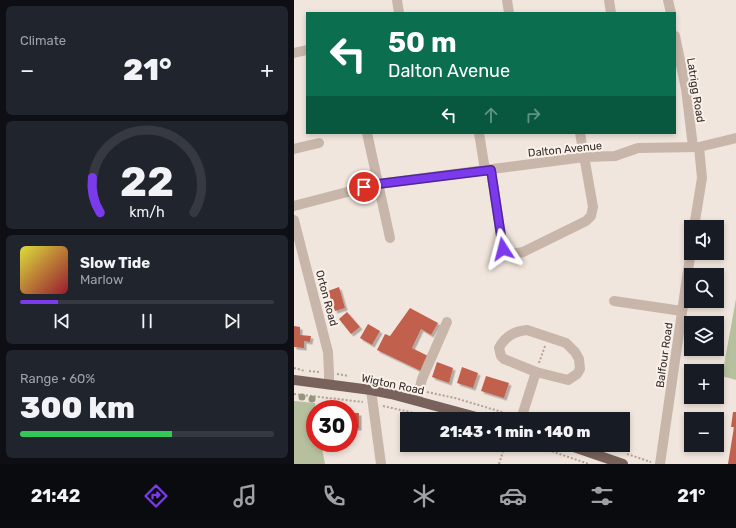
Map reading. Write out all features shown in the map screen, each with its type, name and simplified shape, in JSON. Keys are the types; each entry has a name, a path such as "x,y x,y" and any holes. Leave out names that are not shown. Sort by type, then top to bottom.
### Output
{"main road":[{"name":"Wigton Road","path":"294,380 371,390 417,400 459,412"},
{"path":"588,452 623,464"}],"street":[{"path":"397,0 399,12"},
{"path":"507,0 509,12"},
{"path":"609,0 611,12"},
{"path":"668,0 671,12"},
{"name":"Latrigg Road","path":"676,47 686,89 696,147"},
{"path":"294,53 306,50"},
{"path":"366,134 390,238"},
{"path":"479,134 488,170 503,249 512,254 523,252 586,221 591,216 593,206 580,134"},
{"name":"Dalton Avenue","path":"294,206 378,184 585,157 615,156 638,148 696,147 736,138"},
{"path":"294,149 319,143"},
{"path":"695,220 702,178 696,147"},
{"name":"Orton Road","path":"294,220 328,352 328,384"},
{"name":"Balfour Road","path":"660,464 690,260"},
{"path":"614,301 682,311"},
{"path":"417,400 422,379 447,322"},
{"path":"527,330 548,337 566,343 575,352 579,359 580,369 577,374 568,380 536,372 504,359 501,356 499,348 504,340 510,335 527,330"},
{"path":"523,412 536,372"},
{"path":"371,390 381,464"}],"path":[{"path":"536,372 548,337"},
{"path":"294,368 300,369"},
{"path":"294,394 372,403 411,412"},
{"path":"499,464 503,452"},
{"path":"554,452 589,464"},
{"path":"625,453 656,464"}],"green space":[{"path":"736,299 736,380 724,377 724,365"},
{"path":"294,401 306,402 306,452 323,452 325,464 294,464"}],"building":[{"path":"339,287 345,308 335,311 328,291"},
{"path":"410,308 438,323 431,335 421,329 412,348 428,356 421,371 377,350 385,334 390,336"},
{"path":"347,312 360,327 351,334 339,319"},
{"path":"368,324 380,331 372,345 360,338"},
{"path":"294,326 300,327 300,335 311,336 310,342 304,341 304,348 294,347"},
{"path":"437,362 453,368 449,383 432,377"},
{"path":"462,367 478,373 473,388 457,383"},
{"path":"486,376 509,383 504,398 481,391"},
{"path":"733,412 736,412 736,464 728,464 734,427 731,427"},
{"path":"358,413 359,413 358,428"}],"route":[{"path":"364,187 491,170 503,249"}]}
